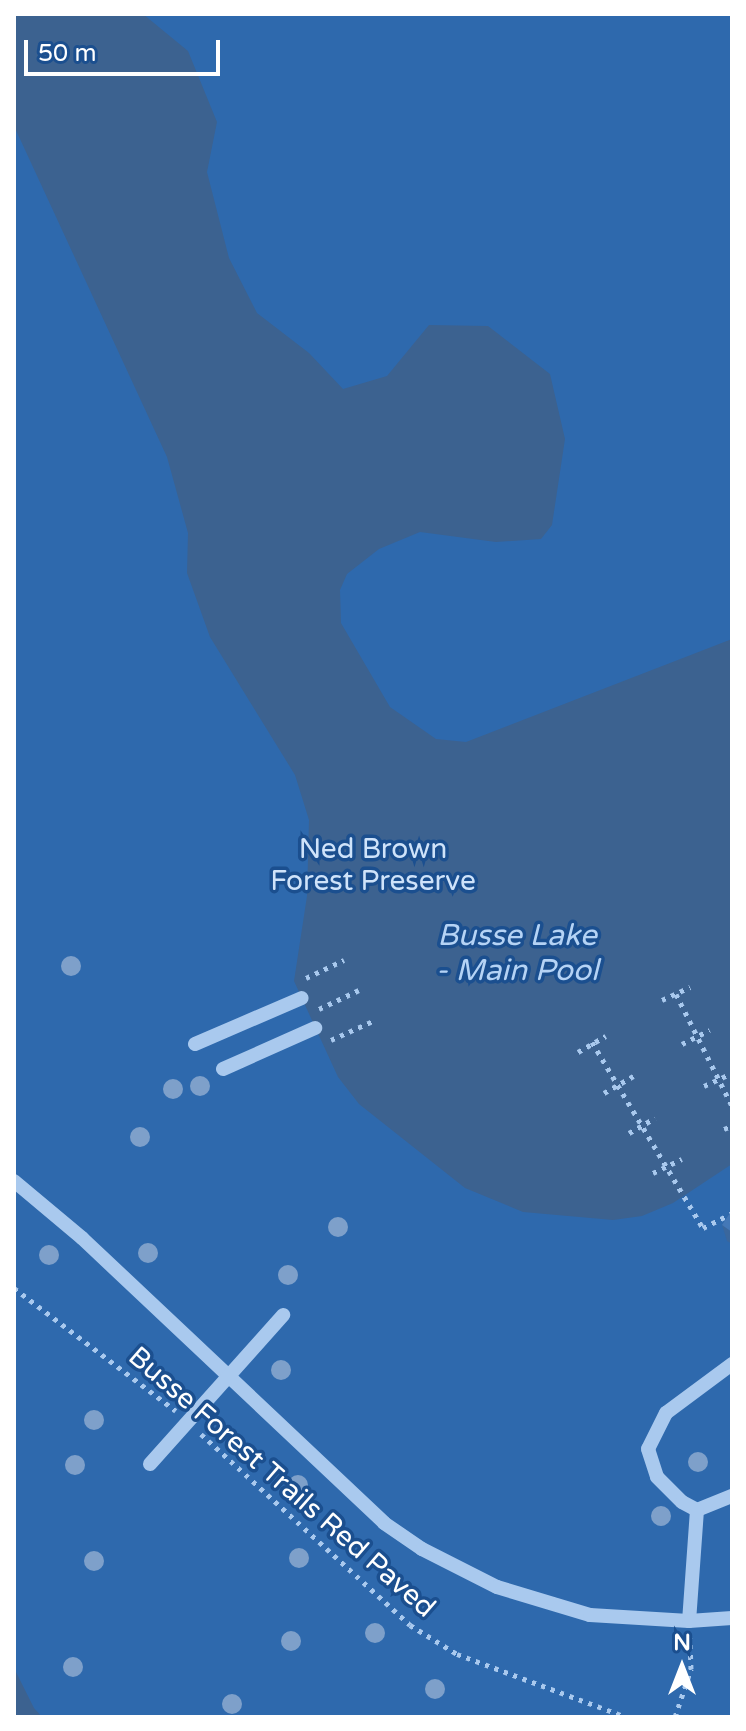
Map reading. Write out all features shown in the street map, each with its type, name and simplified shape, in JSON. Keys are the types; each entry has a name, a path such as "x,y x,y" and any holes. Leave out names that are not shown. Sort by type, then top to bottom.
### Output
{"lane":[{"path":"195,1044 302,998"},
{"path":"223,1069 315,1028"},
{"path":"14,1181 82,1238 226,1378 384,1523 432,1554 497,1587 590,1615 689,1621 732,1618"},
{"path":"150,1464 283,1315"},
{"path":"697,1510 657,1477 648,1449 666,1413 732,1364"},
{"path":"697,1510 732,1496"},
{"path":"689,1621 697,1510"}],"path":[{"path":"662,1000 690,987"},
{"path":"676,994 732,1106"},
{"path":"323,1044 373,1021"},
{"path":"682,1044 710,1030"},
{"path":"578,1052 606,1036"},
{"path":"592,1042 703,1228 732,1213"},
{"path":"704,1086 732,1073"},
{"path":"604,1093 633,1076"},
{"path":"629,1133 655,1118"},
{"path":"724,1129 732,1126"},
{"path":"653,1173 682,1159"},
{"name":"Busse Forest Trails Red Paved","path":"14,1288 110,1357 187,1422 410,1625 457,1654 626,1717"},
{"path":"675,1717 691,1669 689,1621"}],"green space":[{"name":"Ned Brown Forest Preserve","path":"14,14 732,14 732,1717 14,1717"}],"water":[{"name":"Busse Lake - Main Pool","path":"14,14 143,14 188,51 217,122 207,172 229,258 257,313 309,353 343,389 387,376 429,325 488,326 550,374 565,439 552,525 541,539 496,542 420,532 379,549 347,574 340,590 341,623 390,707 436,739 466,742 732,639 732,1164 673,1203 642,1216 613,1220 523,1212 465,1188 359,1104 338,1077 294,981 307,896 309,820 295,775 210,637 187,573 188,533 167,457 14,126"},
{"path":"14,1668 34,1708 42,1717 14,1717"}],"building":[{"path":"732,1210 732,1232 722,1225"}]}
